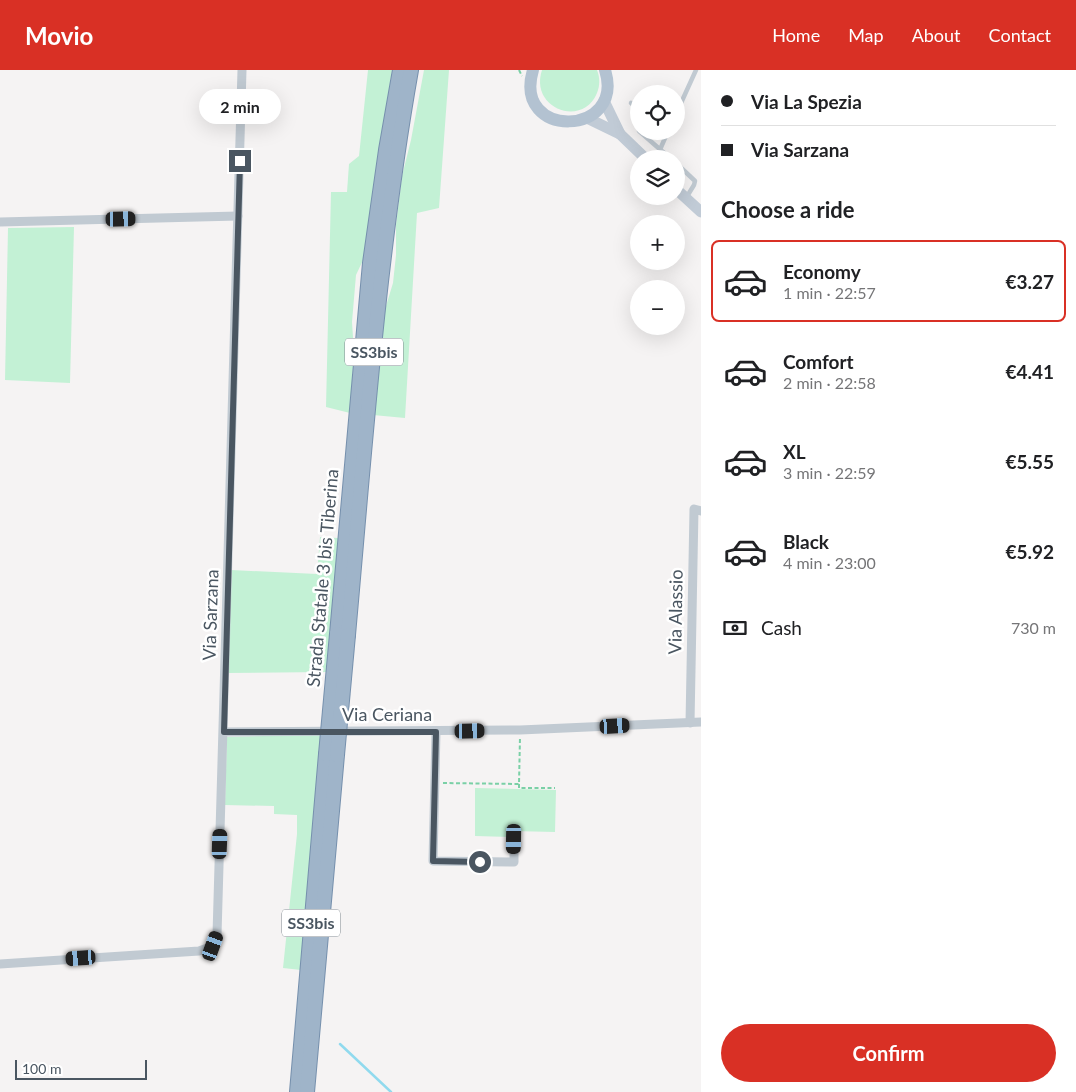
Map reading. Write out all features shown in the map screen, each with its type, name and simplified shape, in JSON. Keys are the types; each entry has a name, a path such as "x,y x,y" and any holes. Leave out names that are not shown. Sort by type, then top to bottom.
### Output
{"highway":[{"name":"Strada Statale 3 bis Tiberina","path":"307,1092 370,263 386,150 400,70"},
{"name":"Strada Statale 3 bis Tiberina","path":"342,635 382,265 396,152 411,70"},
{"name":"Strada Statale 3 bis Tiberina","path":"297,1092 332,754"}],"main road":[{"path":"529,73 530,90 540,110 554,120 570,122 587,118 597,111 608,89 608,77 605,70"},
{"path":"604,100 620,134"},
{"path":"587,118 620,134 637,150"},
{"path":"685,200 701,212"}],"street":[{"name":"Via Sarzana","path":"0,964 198,950 213,946 217,935 242,70"},
{"path":"0,222 238,216"},
{"name":"Via Alassio","path":"690,722 691,649 697,580 694,509 701,511"},
{"path":"691,649 701,651"},
{"name":"Via Ceriana","path":"224,732 436,732 701,722"},
{"path":"436,732 433,861 514,862 514,839"}],"lane":[{"path":"685,94 696,70"},
{"path":"649,140 660,150 664,140"},
{"path":"685,171 695,180 685,200"}],"path":[{"path":"520,730 519,788 555,788"},
{"path":"434,783 519,784"}],"green space":[{"path":"368,70 392,70 365,256 356,275 352,322 354,353 350,413 326,407 331,192 347,192 349,164 359,156"},
{"path":"424,70 449,70 439,208 417,213 405,418 373,415 383,316 393,283 396,255 396,225 402,176"},
{"path":"542,70 597,70 599,87 597,93 590,104 581,110 559,109 550,104 543,95 540,84"},
{"path":"74,227 70,383 5,380 8,228"},
{"path":"320,537 338,538 327,672 227,673 231,570 317,574"},
{"path":"321,735 301,970 283,968 297,834 297,815 274,814 274,806 225,805 227,737"},
{"path":"475,788 556,790 555,832 512,831 512,837 475,836"}],"waterway":[{"path":"340,1044 391,1092"}],"route":[{"path":"240,161 224,732 436,732 433,861 480,862"}]}
